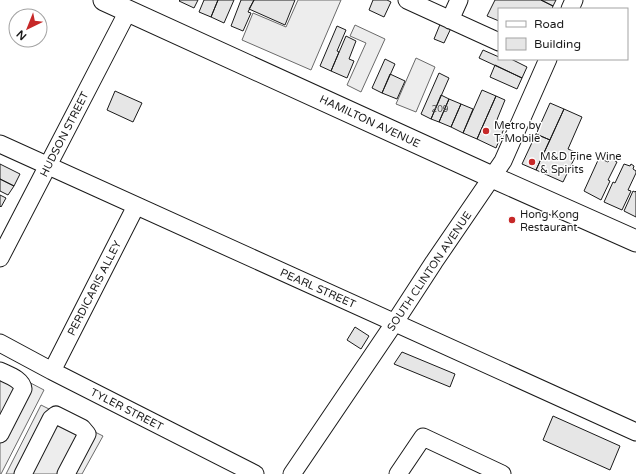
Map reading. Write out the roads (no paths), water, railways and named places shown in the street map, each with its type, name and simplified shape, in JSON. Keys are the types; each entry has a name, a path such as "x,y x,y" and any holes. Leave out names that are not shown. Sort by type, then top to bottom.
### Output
{"main road":[{"name":"HAMILTON AVENUE","path":"104,0 636,241"}],"street":[{"path":"407,0 498,42"},
{"path":"450,20 459,0"},
{"name":"HUDSON STREET","path":"0,258 128,11"},
{"name":"SOUTH CLINTON AVENUE","path":"292,474 504,160 545,60"},
{"name":"PEARL STREET","path":"0,144 636,432"},
{"name":"PERDICARIS ALLEY","path":"52,370 136,206"},
{"name":"TYLER STREET","path":"0,343 255,474"},
{"path":"0,371 20,381 23,385 23,389 0,434"},
{"path":"23,474 51,419 56,415 82,428 87,434 66,474"},
{"path":"398,474 423,437 502,474"}],"place":[{"name":"Metro by T-Mobile","path":"486,131"},
{"name":"M&D Fine Wine & Spirits","path":"532,162"},
{"name":"Hong Kong Restaurant","path":"512,220"}]}
